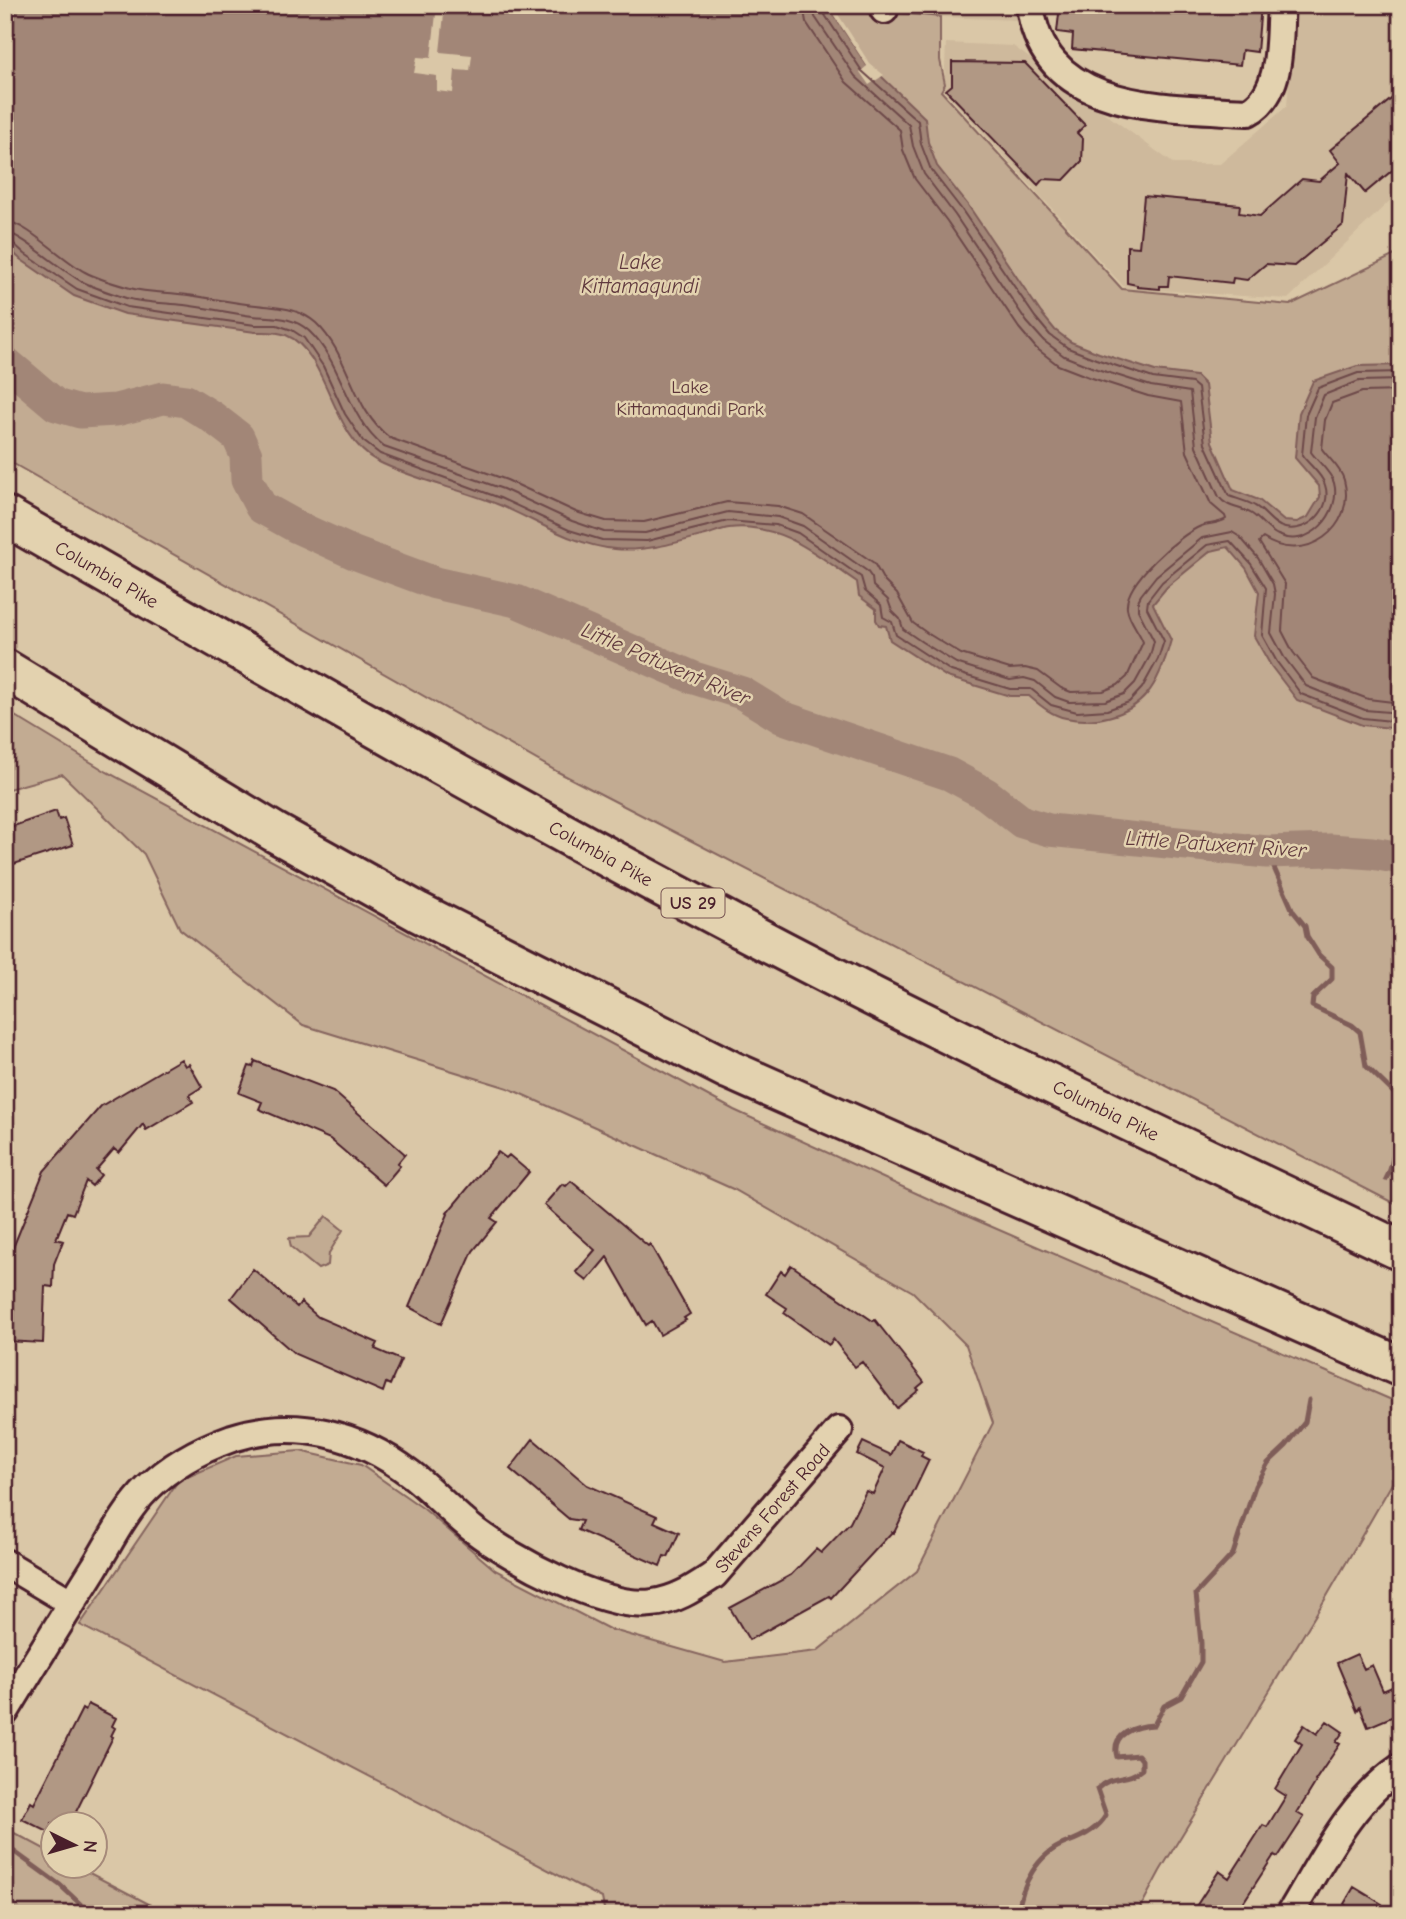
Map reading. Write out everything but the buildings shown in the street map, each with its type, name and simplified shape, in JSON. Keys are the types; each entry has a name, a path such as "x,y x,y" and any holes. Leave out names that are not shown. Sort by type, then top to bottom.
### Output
{"highway":[{"name":"Columbia Pike","path":"5,516 620,864 780,949 984,1052 1401,1251"},
{"path":"5,669 274,832 418,912 570,990 742,1076 1401,1367"}],"street":[{"path":"1030,5 1038,35 1051,57 1061,69 1092,90 1142,105 1248,112 1261,105 1275,77 1281,5"},
{"name":"Stevens Forest Road","path":"5,1712 139,1500 165,1473 190,1456 219,1443 272,1428 317,1431 343,1437 371,1448 412,1475 447,1508 508,1553 586,1591 621,1601 649,1604 688,1593 714,1575 839,1430"},
{"path":"5,1563 72,1603"},
{"path":"1290,1914 1349,1820 1375,1789 1401,1767"}],"shaded area":[{"path":"874,5 1020,5 1018,20 940,17 874,10"},
{"path":"1295,5 1401,5 1401,190 1288,299 1125,288 944,91 946,43 1013,46 1174,164 1220,164 1287,106"}],"green space":[{"name":"Lake Kittamaqundi Park","path":"5,5 874,5 874,10 940,17 940,60 945,84 941,91 1122,289 1290,305 1401,252 1401,1207 558,772 5,459"},
{"path":"5,710 107,772 734,1110 953,1210 1401,1404 1401,1468 1327,1596 1160,1871 1137,1914 605,1914 602,1898 80,1625 178,1481 236,1456 300,1451 361,1465 424,1509 495,1570 609,1629 725,1662 817,1651 917,1571 993,1423 966,1345 913,1292 735,1190 508,1088 303,1025 180,929 144,854 62,774 5,790"},
{"path":"326,1216 343,1230 329,1253 328,1265 318,1269 291,1247 289,1238 309,1237"},
{"path":"5,1828 38,1846 38,1881 105,1881 168,1914 5,1914"}],"water":[{"name":"Lake Kittamaqundi","path":"5,5 829,5 868,67 925,118 928,142 937,166 968,205 1055,330 1071,342 1099,353 1155,371 1196,376 1205,385 1212,442 1233,490 1259,500 1284,521 1297,522 1308,517 1320,497 1319,486 1295,458 1299,413 1313,381 1357,366 1401,365 1401,729 1362,725 1297,700 1271,666 1254,636 1259,592 1246,568 1228,547 1211,551 1167,587 1153,604 1171,640 1159,676 1147,694 1121,713 1099,719 1076,720 1055,715 1029,696 1010,696 947,677 890,640 886,626 879,625 876,620 876,609 859,596 857,582 813,551 782,535 748,527 729,528 650,548 627,550 599,547 569,537 497,504 377,461 349,434 311,358 300,344 286,335 125,314 74,296 20,259 5,245"}],"pier":[{"path":"429,5 445,5 440,52 472,55 470,71 455,70 453,93 437,91 437,76 414,73 417,57 431,58 436,14 429,13"},
{"path":"829,5 832,5 870,64 884,75 869,85 860,72 867,66"}],"waterway":[{"name":"Little Patuxent River","path":"5,362 56,405 80,412 116,410 163,398 186,401 238,437 246,455 247,480 261,507 297,527 354,553 435,583 516,601 694,678 742,693 781,717 949,774 986,794 1022,822 1049,830 1267,852 1330,850 1401,858"},
{"path":"1267,852 1293,911 1305,926 1307,936 1319,955 1332,967 1332,979 1313,997 1312,1006 1352,1025 1360,1032 1366,1066 1398,1097 1401,1104"},
{"path":"1386,1179 1401,1135"},
{"path":"1018,1914 1027,1882 1039,1863 1056,1848 1083,1836 1103,1820 1106,1815 1097,1789 1109,1781 1130,1776 1142,1769 1142,1760 1138,1755 1117,1757 1117,1742 1126,1732 1154,1725 1164,1706 1181,1697 1201,1662 1196,1594 1233,1554 1255,1486 1268,1463 1305,1422 1309,1400"},
{"path":"5,1845 60,1885 91,1914"}]}
